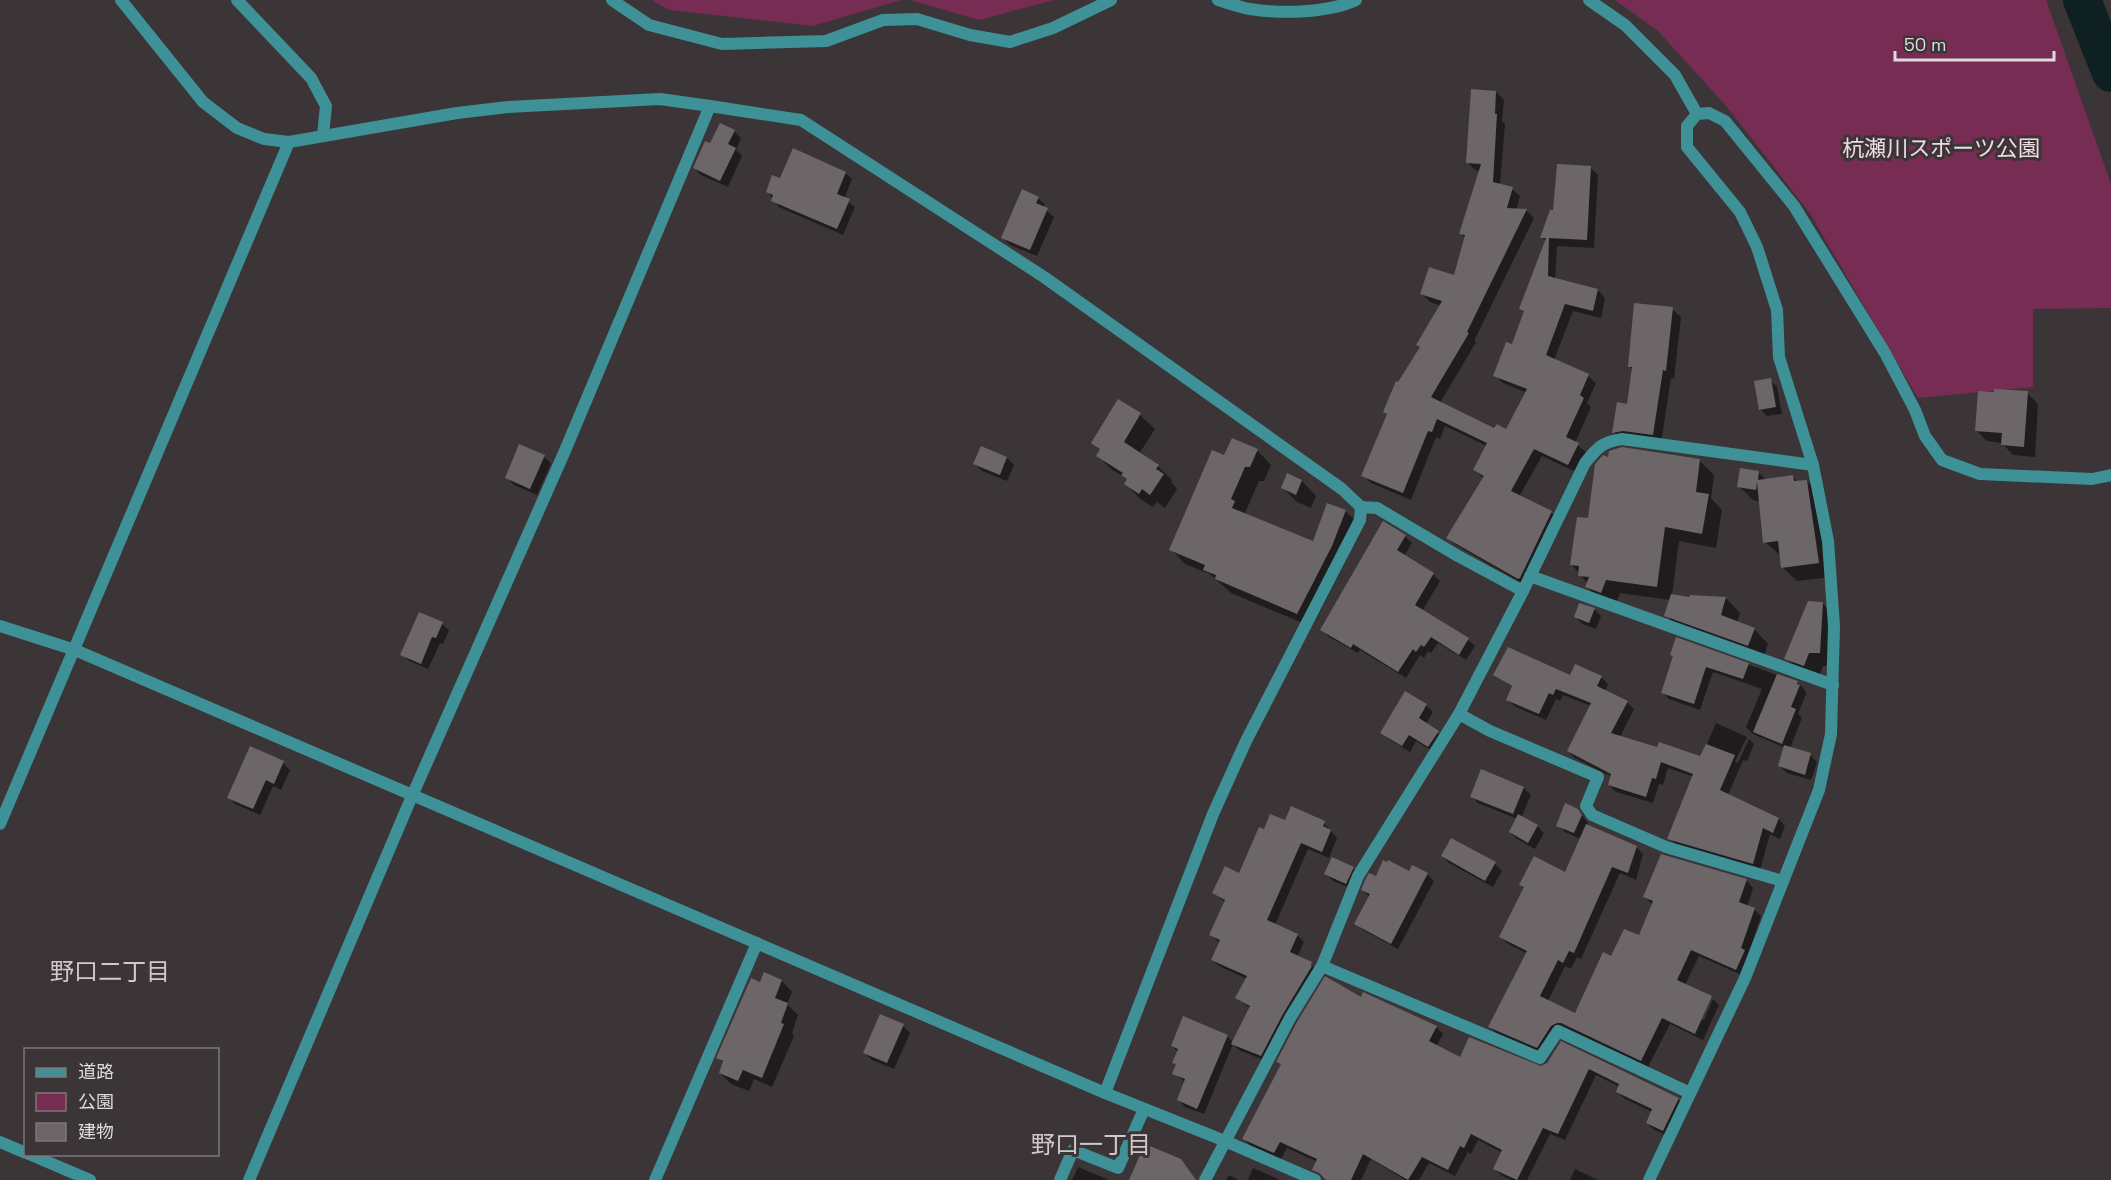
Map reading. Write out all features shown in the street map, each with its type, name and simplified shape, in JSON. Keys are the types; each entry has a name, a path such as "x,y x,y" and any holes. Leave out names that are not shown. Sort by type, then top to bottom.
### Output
{"street":[{"path":"121,0 203,102 237,128 264,139 289,142 457,113 508,107 660,99 801,120 1044,277 1342,489 1361,507 1377,508 1523,591"},
{"path":"237,0 311,78 326,106 323,135"},
{"path":"612,0 649,25 722,44 826,41 883,20 916,19 970,35 1010,42 1053,28 1111,0"},
{"path":"1218,0 1250,9 1302,11 1356,0"},
{"path":"1589,0 1625,24 1675,75 1696,114"},
{"path":"249,1180 412,796 564,453 710,106"},
{"path":"1649,1180 1745,978 1819,790 1832,734 1834,626 1828,541 1813,465 1779,357 1777,310 1757,247 1740,212 1687,147 1687,126 1696,114 1709,113 1725,121 1794,206 1885,353 1916,410 1925,436 1942,460 1980,474 2092,479 2111,475"},
{"path":"0,824 289,142"},
{"path":"1205,1180 1290,1018 1322,966 1358,876 1459,714 1523,591 1585,463 1596,449 1608,441 1622,439 1813,465"},
{"path":"1106,1093 1213,814 1246,741 1360,520 1361,507"},
{"path":"1530,576 1833,685"},
{"path":"0,626 75,650 1106,1093 1315,1180"},
{"path":"1459,714 1490,732 1598,777 1586,806 1592,815 1666,847 1783,881"},
{"path":"655,1180 757,943"},
{"path":"1322,966 1540,1058 1558,1030 1690,1093"},
{"path":"1060,1180 1073,1150 1118,1168 1144,1109"},
{"path":"0,1142 24,1153"},
{"path":"32,1156 90,1180"}],"green space":[{"path":"652,0 901,0 813,26 669,10"},
{"path":"910,0 1054,0 979,20"},
{"name":"杭瀬川スポーツ公園","path":"1615,0 2046,0 2111,184 2111,308 2033,309 2033,387 1918,398 1809,212 1728,108 1658,31"}],"building":[{"path":"1471,89 1496,91 1493,182 1513,187 1507,208 1527,209 1467,332 1469,333 1431,397 1494,428 1497,424 1506,429 1527,389 1493,376 1506,342 1512,344 1524,311 1519,309 1546,238 1540,238 1550,210 1553,210 1557,164 1591,166 1587,240 1549,238 1548,276 1598,289 1593,311 1565,304 1546,355 1589,374 1580,395 1584,398 1566,437 1579,443 1568,465 1534,449 1511,491 1552,511 1518,579 1446,538 1484,476 1473,470 1487,443 1437,419 1432,432 1428,431 1403,493 1361,476 1387,414 1383,412 1396,381 1398,382 1420,347 1416,345 1442,301 1420,294 1429,267 1454,275 1465,235 1459,234 1481,164 1466,163"},
{"path":"720,123 735,130 728,144 736,148 720,181 693,168 705,141 710,143"},
{"path":"793,148 846,172 837,194 850,199 837,229 771,201 773,195 766,192 772,175 780,178"},
{"path":"1022,189 1039,197 1036,203 1048,208 1030,250 1001,238"},
{"path":"1634,303 1673,307 1666,371 1663,370 1653,435 1623,431 1612,433 1617,402 1627,404 1632,367 1628,367"},
{"path":"1771,378 1776,407 1759,410 1754,381"},
{"path":"1994,389 2028,391 2024,447 2001,445 2002,433 1975,431 1978,391 1994,392"},
{"path":"1118,399 1141,413 1124,442 1159,465 1156,469 1164,474 1150,495 1142,489 1139,494 1124,484 1127,479 1121,475 1123,473 1096,456 1100,449 1091,443"},
{"path":"1232,438 1258,449 1250,467 1245,467 1231,499 1235,501 1232,508 1313,541 1327,503 1346,510 1332,546 1297,614 1215,579 1216,575 1203,570 1205,565 1169,550 1212,450 1224,455"},
{"path":"519,444 545,455 530,489 505,478"},
{"path":"981,446 1007,457 1000,475 973,464"},
{"path":"1622,447 1700,459 1696,492 1709,494 1702,534 1665,527 1657,587 1606,580 1601,593 1585,587 1589,577 1578,576 1579,566 1570,565 1577,517 1588,518 1595,464 1603,455 1608,457 1609,451"},
{"path":"1740,468 1759,471 1758,480 1793,475 1794,481 1807,480 1819,563 1781,568 1778,541 1763,543 1757,482 1756,490 1737,487"},
{"path":"1287,473 1302,480 1296,495 1281,488"},
{"path":"1383,521 1406,535 1397,550 1434,573 1415,605 1469,638 1459,655 1431,637 1424,647 1421,645 1416,652 1413,649 1398,672 1353,644 1351,648 1320,630"},
{"path":"1671,594 1689,597 1690,595 1726,597 1721,615 1755,628 1748,646 1664,616"},
{"path":"1808,601 1823,602 1820,653 1809,653 1804,666 1784,659"},
{"path":"1579,603 1595,608 1589,623 1574,617"},
{"path":"419,612 443,622 436,638 432,637 421,664 400,655"},
{"path":"1676,637 1749,663 1743,679 1706,667 1694,704 1661,693 1673,656 1670,655"},
{"path":"1508,647 1570,675 1575,664 1602,676 1597,686 1628,701 1611,733 1657,747 1659,742 1700,756 1706,744 1735,755 1720,790 1779,818 1773,833 1763,828 1753,864 1667,839 1693,774 1661,762 1656,779 1652,778 1646,797 1608,785 1611,774 1567,751 1591,703 1556,689 1553,695 1549,693 1539,714 1506,700 1512,686 1493,675"},
{"path":"1777,674 1798,681 1797,684 1800,685 1791,707 1796,709 1782,744 1753,732"},
{"path":"1405,691 1427,704 1419,718 1439,731 1428,747 1409,735 1402,746 1380,733"},
{"path":"1784,745 1811,753 1805,775 1778,766"},
{"path":"250,746 284,761 274,784 266,780 253,809 227,798"},
{"path":"1481,769 1524,787 1513,814 1470,797"},
{"path":"1565,803 1578,809 1582,815 1574,833 1556,826"},
{"path":"1291,806 1325,821 1323,826 1331,830 1322,852 1301,843 1267,920 1298,934 1290,952 1312,962 1312,966 1261,1056 1231,1044 1250,1006 1235,998 1247,976 1211,960 1220,940 1209,935 1225,900 1212,893 1225,866 1239,873 1259,827 1264,829 1270,814 1285,820"},
{"path":"1518,814 1538,825 1528,843 1509,832"},
{"path":"1586,824 1637,846 1628,873 1612,867 1574,953 1569,951 1563,963 1558,960 1540,996 1575,1013 1603,952 1611,956 1624,929 1639,935 1653,901 1643,897 1661,854 1747,879 1739,902 1755,908 1741,948 1745,950 1736,970 1691,950 1677,980 1712,996 1695,1034 1662,1018 1641,1061 1561,1023 1551,1026 1537,1048 1488,1027 1527,951 1499,937 1524,887 1519,885 1534,856 1565,872"},
{"path":"1451,838 1496,862 1485,881 1441,856"},
{"path":"1332,857 1354,867 1346,884 1324,874"},
{"path":"1383,860 1387,862 1388,860 1409,871 1412,865 1428,873 1391,944 1354,924 1370,894 1361,890 1365,880 1369,873 1376,876"},
{"path":"764,972 782,980 775,998 788,1003 781,1023 784,1024 762,1078 743,1070 738,1081 719,1073 723,1061 716,1058 751,978 760,982"},
{"path":"1325,976 1361,997 1363,992 1437,1026 1429,1041 1460,1057 1469,1037 1541,1066 1547,1063 1561,1041 1679,1098 1663,1131 1646,1123 1652,1109 1616,1092 1619,1084 1589,1069 1558,1134 1543,1128 1517,1180 1493,1169 1502,1150 1471,1134 1464,1148 1460,1146 1448,1170 1422,1157 1408,1180 1363,1154 1351,1180 1326,1180 1312,1170 1317,1159 1280,1142 1274,1153 1242,1139 1281,1064 1276,1062"},
{"path":"880,1014 904,1024 887,1063 863,1053"},
{"path":"1183,1016 1228,1035 1197,1109 1177,1100 1185,1079 1172,1074 1176,1064 1172,1063 1178,1049 1171,1046"},
{"path":"1145,1144 1181,1159 1196,1180 1129,1180"}],"waterway":[{"path":"2082,0 2111,73"}],"district":[{"name":"野口二丁目","path":"110,971"},
{"name":"野口一丁目","path":"1091,1144"}]}
